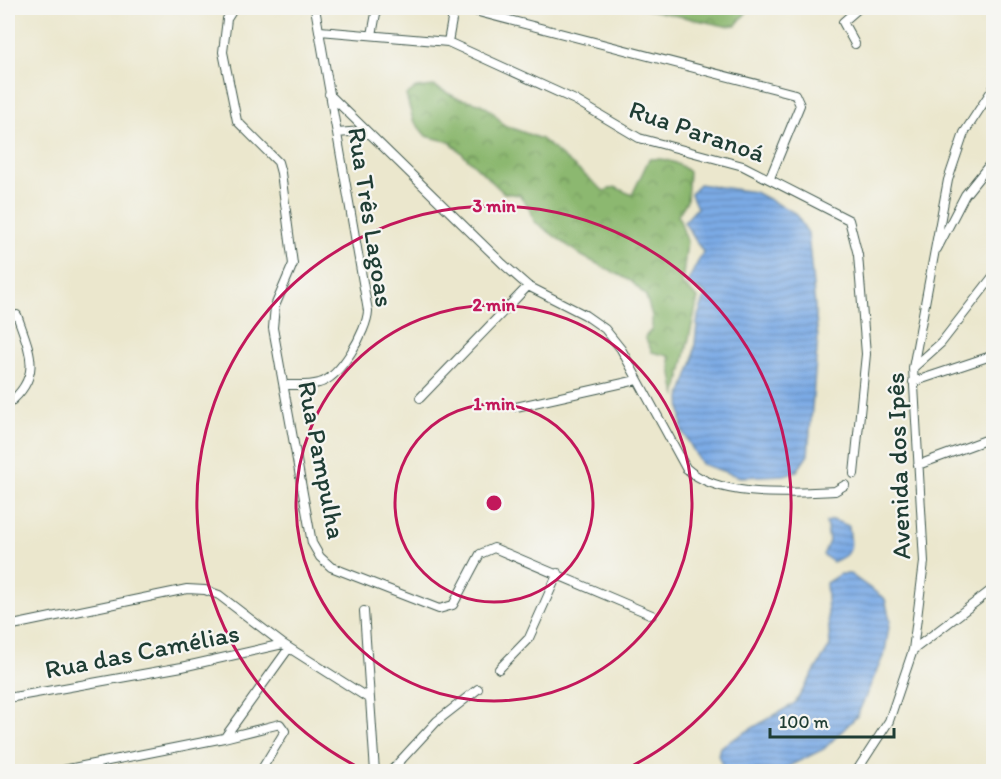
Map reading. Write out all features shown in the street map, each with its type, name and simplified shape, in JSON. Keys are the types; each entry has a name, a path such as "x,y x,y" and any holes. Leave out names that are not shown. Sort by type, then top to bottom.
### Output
{"street":[{"name":"Rua Pampulha","path":"234,8 227,19 223,51 237,121 278,162 291,244 293,264 291,275 275,306 273,317 312,543 320,557 331,567 439,609 453,605 480,554 494,548 558,573 652,615"},
{"name":"Rua Três Lagoas","path":"286,385 319,383 336,373 367,322 368,311 315,8"},
{"path":"372,35 376,8"},
{"path":"448,42 453,14 462,8 795,93 800,105 770,178"},
{"path":"855,44 843,22 859,8"},
{"name":"Rua Paranoá","path":"320,32 448,42 574,100 639,138 743,166 770,178 792,193 849,220 858,255 866,354 854,474"},
{"name":"Avenida dos Ipês","path":"856,771 889,721 914,650 924,562 913,368 948,180 964,133 993,87"},
{"path":"329,94 528,286 585,315 605,329 621,349 686,468 698,479 728,488 759,491 825,491 845,485"},
{"path":"337,133 362,131 373,137"},
{"path":"934,253 944,239 965,195 993,159"},
{"path":"913,368 941,343 993,275"},
{"path":"420,398 528,286"},
{"path":"8,404 27,383 32,369 30,351 17,315"},
{"path":"913,382 993,355"},
{"path":"516,407 637,380"},
{"path":"918,465 993,437"},
{"path":"499,669 530,638 558,573"},
{"path":"914,650 993,588"},
{"path":"8,626 187,589 206,590 219,596 286,646 368,698"},
{"path":"364,611 368,698 375,771"},
{"path":"225,738 286,646"},
{"name":"Rua das Camélias","path":"8,698 286,646"},
{"path":"390,771 437,721 478,689"},
{"path":"53,771 225,738 280,724 285,731 260,771"}],"green space":[{"path":"641,8 750,8 736,25 725,26"},
{"path":"434,86 457,98 479,103 492,111 504,125 541,139 604,191 615,187 632,195 649,159 671,161 689,172 687,201 678,215 687,241 682,284 698,298 676,396 669,356 652,352 645,337 652,329 652,316 646,296 631,281 582,256 534,221 530,209 519,195 504,193 450,142 426,136 413,120 406,95 416,88"}],"water":[{"path":"699,184 755,192 795,213 808,233 818,338 808,455 797,471 784,475 740,477 701,464 682,430 680,398 693,361 698,316 706,294 687,283 703,252 684,222 697,208 691,194"},
{"path":"833,520 849,526 851,544 849,552 833,562 823,555 829,541 826,522"},
{"path":"840,574 850,574 885,599 890,620 885,652 857,716 824,749 779,771 724,770 718,755 720,747 795,703 830,646 826,583"}]}
